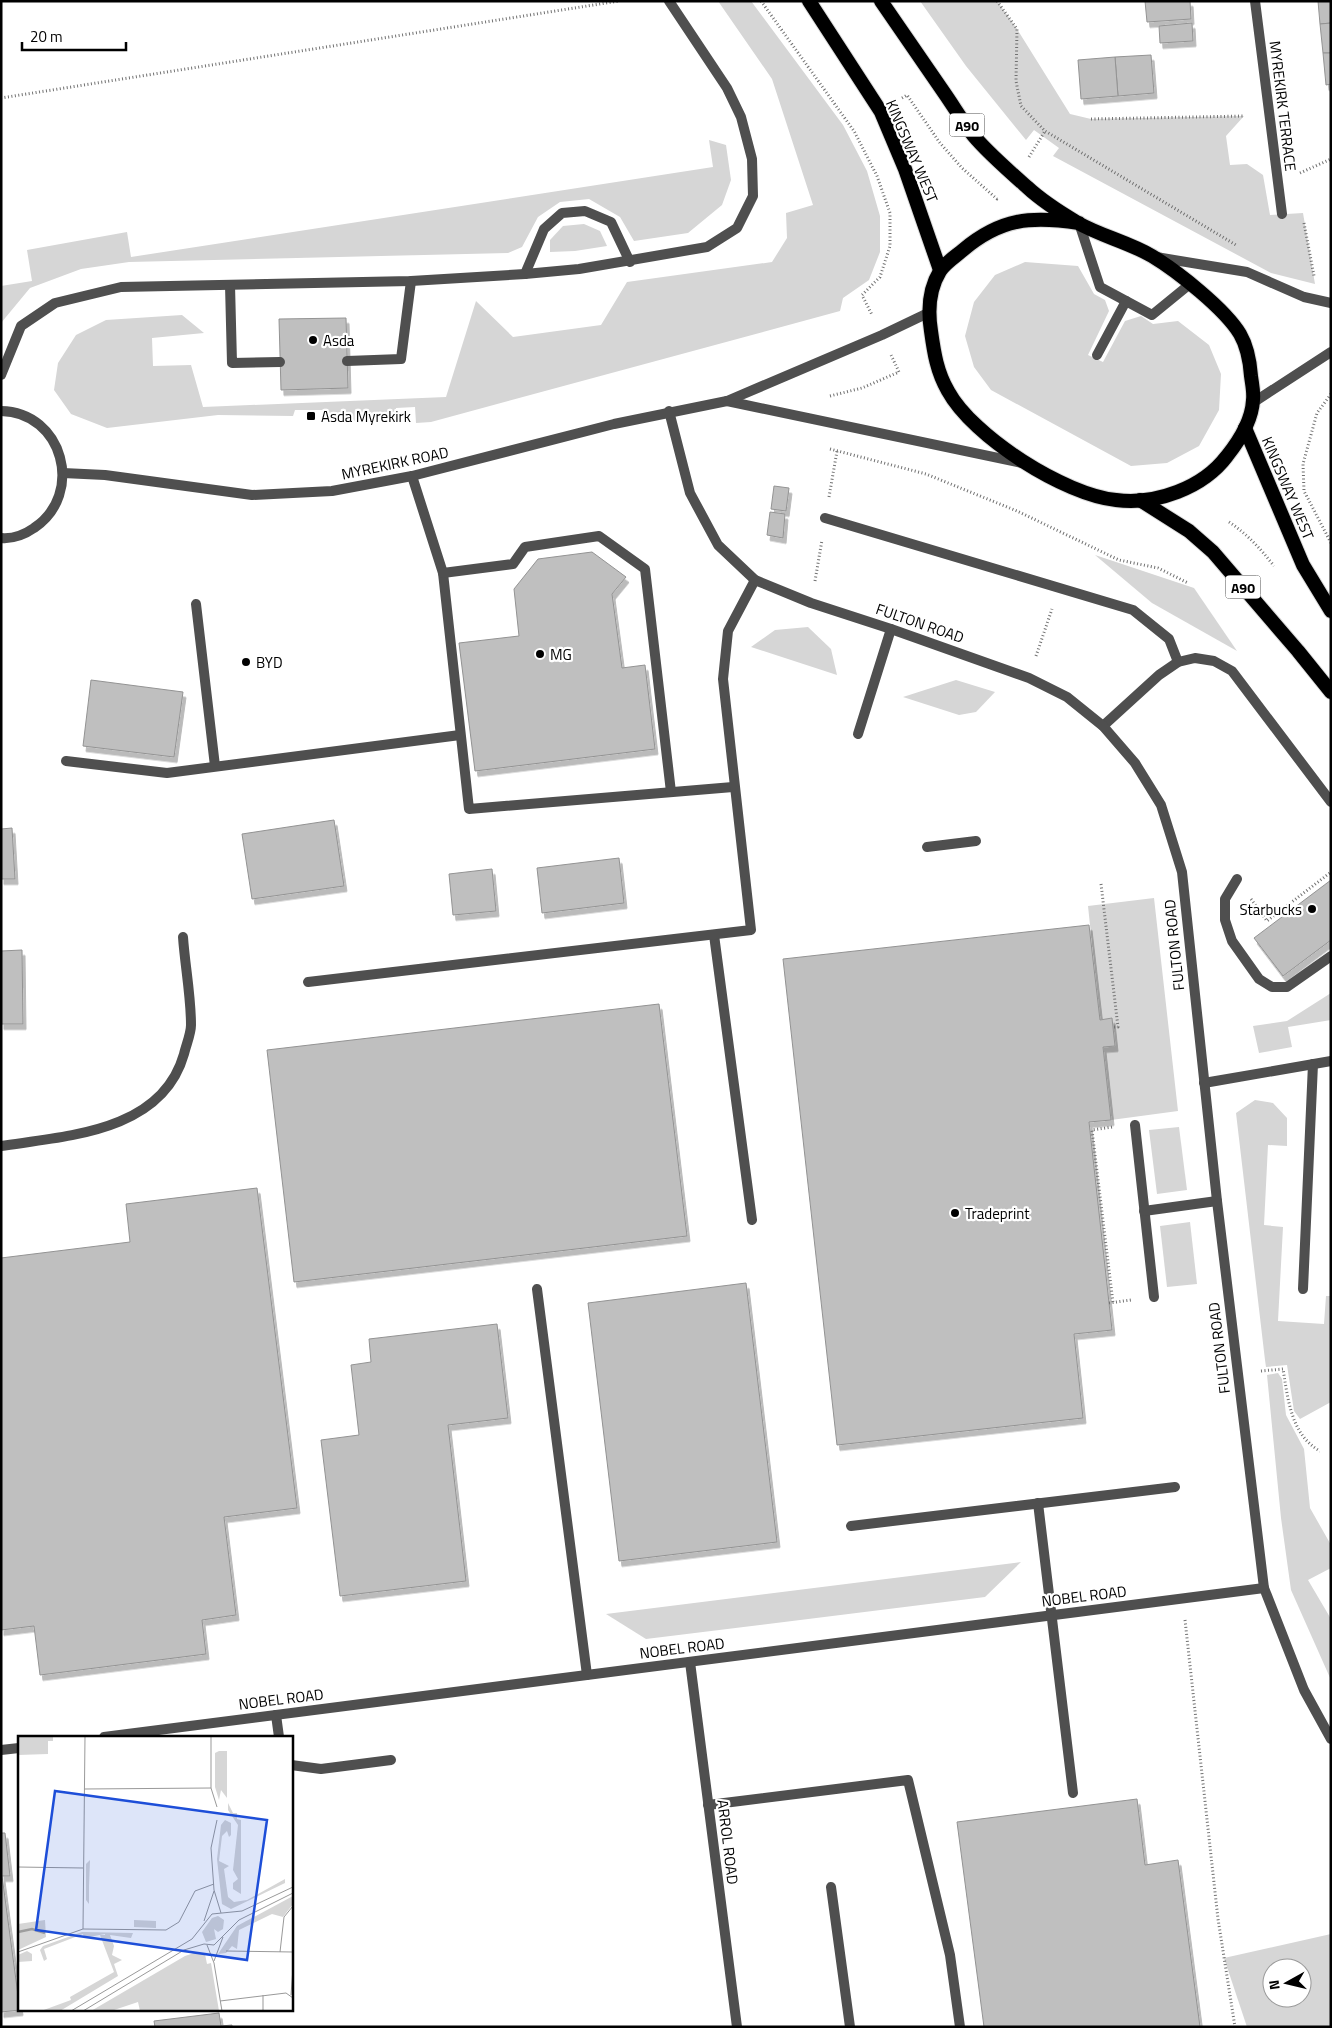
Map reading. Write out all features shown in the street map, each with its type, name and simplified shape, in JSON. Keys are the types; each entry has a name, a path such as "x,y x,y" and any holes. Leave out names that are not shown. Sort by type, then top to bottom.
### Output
{"highway":[{"name":"KINGSWAY WEST","path":"809,1 881,112 905,169 940,270"},
{"name":"KINGSWAY WEST","path":"881,1 974,135 1029,189 1079,223 1153,256 1219,308 1240,334 1250,362 1254,402 1246,428 1215,471 1197,483 1172,493 1140,500 1117,500 1092,496 1026,463 999,444 972,420 949,394 935,362 928,313 933,288 940,270 967,247 996,228 1026,219 1053,219 1079,223"},
{"name":"KINGSWAY WEST","path":"1246,428 1303,565 1331,611"},
{"name":"A90","path":"1140,500 1189,531 1213,552 1331,692"}],"street":[{"path":"1,375 21,326 55,303 121,287 411,281 525,274 578,270 707,247 737,228 753,196 752,159 741,118 727,88 669,1"},
{"name":"MYREKIRK TERRACE","path":"1255,1 1282,214"},
{"path":"525,274 544,229 562,213 586,211 611,222 630,262"},
{"path":"1079,223 1100,288 1152,314 1190,284"},
{"path":"1153,256 1247,272 1304,297 1331,303"},
{"path":"347,361 400,359 411,281"},
{"path":"230,285 232,363 280,362"},
{"path":"1097,355 1126,301"},
{"path":"727,401 882,335 928,313"},
{"path":"1254,402 1331,352"},
{"path":"727,401 1026,463"},
{"name":"MYREKIRK ROAD","path":"63,473 105,475 252,495 332,491 412,476 669,411 727,401"},
{"path":"1,411 11,411 31,418 48,433 59,451 63,473 61,491 54,508 42,523 26,533 9,538 1,538"},
{"name":"FULTON ROAD","path":"669,411 690,493 718,545 755,580 811,603 891,628 1029,678 1067,697 1103,726 1135,763 1161,806 1182,872 1204,1083 1264,1588 1304,1690 1331,1739"},
{"path":"412,476 443,572 469,809 733,787"},
{"path":"825,518 1133,610 1169,639 1178,662"},
{"path":"443,572 513,564 525,547 599,536 645,570 671,792"},
{"path":"308,982 751,930 733,787 723,679 728,630 755,580"},
{"path":"196,604 215,766"},
{"path":"858,734 891,628"},
{"path":"1103,726 1159,674 1178,662 1195,658 1214,661 1232,671 1331,802"},
{"path":"66,761 167,773 460,735"},
{"path":"927,847 976,842"},
{"path":"1237,879 1225,899 1225,920 1232,941 1260,979 1272,987 1287,987 1331,956"},
{"path":"714,935 752,1220"},
{"path":"1,1146 63,1137 106,1128 146,1108 163,1091 180,1067 192,1027 183,937"},
{"path":"1204,1083 1331,1061"},
{"path":"1303,1289 1312,1064"},
{"path":"1135,1125 1154,1297"},
{"path":"1144,1211 1218,1201"},
{"path":"537,1289 587,1675"},
{"path":"851,1526 1176,1487"},
{"path":"1038,1503 1073,1793"},
{"name":"NOBEL ROAD","path":"112,1736 1264,1588"},
{"name":"ARROL ROAD","path":"690,1662 737,2027"},
{"path":"276,1715 279,1736"},
{"path":"1,1750 18,1748"},
{"path":"292,1765 321,1769 392,1760"},
{"path":"708,1805 908,1780 950,1955 960,2027"},
{"path":"831,1887 850,2027"}],"path":[{"path":"1,98 619,1"},
{"path":"761,1 854,131 877,176 890,213 890,246 880,277 862,295 898,372 862,388 830,396"},
{"path":"997,1 1017,29 1016,81 1021,106 1045,132 1238,246"},
{"path":"1091,118 1269,116"},
{"path":"1278,176 1297,174 1331,159"},
{"path":"1282,214 1303,212 1315,284"},
{"path":"1331,394 1317,413 1303,464 1304,491 1331,543"},
{"path":"835,465 838,451 926,474 1017,512 1119,560 1158,568 1188,584"},
{"path":"1229,522 1246,533 1260,547 1277,570"},
{"path":"1029,678 1059,588"},
{"path":"1101,884 1118,1027 1113,1027"},
{"path":"1113,1303 1092,1130 1135,1125"},
{"path":"1238,1373 1283,1369 1290,1412 1308,1444 1320,1451"},
{"path":"1183,1599 1218,1919 1235,2027"}],"shaded area":[{"path":"718,1 751,1 843,125 867,171 880,216 880,252 869,280 843,298 840,311 431,422 416,423 415,407 396,408 396,423 324,419 325,410 295,410 293,416 218,415 107,428 71,414 54,390 58,363 76,335 106,320 182,315 204,333 152,338 153,366 191,365 203,407 446,397 476,301 513,337 601,325 627,282 772,262 787,238 786,213 813,205 772,79"},
{"path":"920,1 997,1 1017,29 1070,114 1091,119 1244,116 1226,136 1230,165 1247,164 1263,175 1270,215 1303,213 1315,284 1271,273 1053,156 1059,148 1034,130 1026,140 966,66"},
{"path":"709,140 726,145 731,180 722,205 688,233 634,241 620,217 589,199 560,202 538,217 522,247 508,253 129,262 81,269 30,288 1,323 1,286 32,281 27,250 127,232 131,257 713,167"},
{"path":"584,224 600,231 607,246 575,251 550,252 550,240 563,226"},
{"path":"1025,262 1078,266 1094,294 1105,300 1109,311 1088,355 1103,362 1125,321 1141,316 1153,324 1178,321 1209,345 1221,374 1219,410 1199,446 1167,463 1131,466 991,390 974,367 965,336 974,302 995,275"},
{"path":"1095,555 1194,588 1237,651 1152,603"},
{"path":"808,627 831,649 837,675 751,647 775,630"},
{"path":"956,680 995,692 976,712 959,715 903,697"},
{"path":"1154,898 1178,1111 1111,1120 1103,1047 1115,1045 1112,1018 1100,1020 1088,906"},
{"path":"1331,993 1331,1020 1288,1027 1292,1047 1259,1053 1253,1026 1287,1021"},
{"path":"1255,1100 1273,1103 1287,1118 1287,1146 1268,1145 1264,1225 1283,1227 1278,1321 1324,1324 1326,1296 1331,1296 1331,1402 1300,1419 1294,1411 1287,1365 1266,1367 1265,1360 1236,1113"},
{"path":"1179,1127 1187,1190 1157,1194 1149,1130"},
{"path":"1190,1222 1197,1284 1167,1287 1160,1226"},
{"path":"1278,1373 1282,1379 1286,1415 1304,1449 1310,1508 1331,1545 1331,1568 1308,1580 1331,1619 1331,1680 1291,1590 1281,1518 1267,1375"},
{"path":"1021,1562 985,1597 646,1639 606,1614"},
{"path":"1331,1934 1331,2027 1247,2027 1224,1958"}],"building":[{"path":"1145,1 1190,1 1191,19 1147,22"},
{"path":"1318,1 1331,1 1331,23 1320,24"},
{"path":"1192,23 1193,41 1160,43 1159,26"},
{"path":"1331,23 1331,53 1323,53 1320,24"},
{"path":"1323,53 1331,53 1331,84 1326,85"},
{"path":"1151,55 1154,93 1118,96 1115,57"},
{"path":"1115,57 1118,96 1081,99 1078,60"},
{"name":"Asda","path":"346,318 348,388 281,390 279,319"},
{"path":"774,486 789,488 786,511 771,509"},
{"path":"770,512 785,514 783,538 767,535"},
{"name":"MG","path":"592,552 626,577 612,594 622,668 645,665 655,749 475,771 459,643 519,636 514,589 538,559"},
{"path":"91,680 183,692 174,757 83,746"},
{"path":"334,820 344,886 252,899 242,834"},
{"path":"12,828 15,879 1,879 1,829"},
{"path":"619,858 624,903 542,913 537,868"},
{"path":"492,869 496,911 453,915 449,874"},
{"name":"Starbucks","path":"1331,880 1331,940 1283,976 1254,938"},
{"name":"Tradeprint","path":"1089,925 1100,1020 1112,1018 1115,1046 1103,1047 1111,1120 1089,1122 1112,1330 1074,1334 1083,1418 837,1445 783,959"},
{"path":"22,950 23,1024 1,1024 1,951"},
{"path":"659,1004 687,1236 294,1282 267,1050"},
{"path":"257,1188 297,1508 224,1517 236,1615 202,1620 206,1654 40,1675 34,1626 1,1630 1,1258 130,1242 126,1204"},
{"path":"746,1283 777,1542 619,1561 588,1303"},
{"path":"497,1324 508,1418 448,1425 466,1581 340,1596 321,1440 359,1435 351,1365 371,1362 369,1339"},
{"path":"1137,1799 1145,1865 1178,1860 1200,2027 984,2027 957,1822"},
{"path":"1,1833 5,1833 10,1876 2,1876 18,1995 18,2010 20,2010 1,2012"},
{"path":"219,2013 221,2026 232,2025 232,2027 155,2027 154,2021"}],"place":[{"name":"Asda","path":"313,340"},
{"name":"Asda Myrekirk","path":"311,416"},
{"name":"MG","path":"540,654"},
{"name":"BYD","path":"246,662"},
{"name":"Starbucks","path":"1312,909"},
{"name":"Tradeprint","path":"955,1213"}]}
